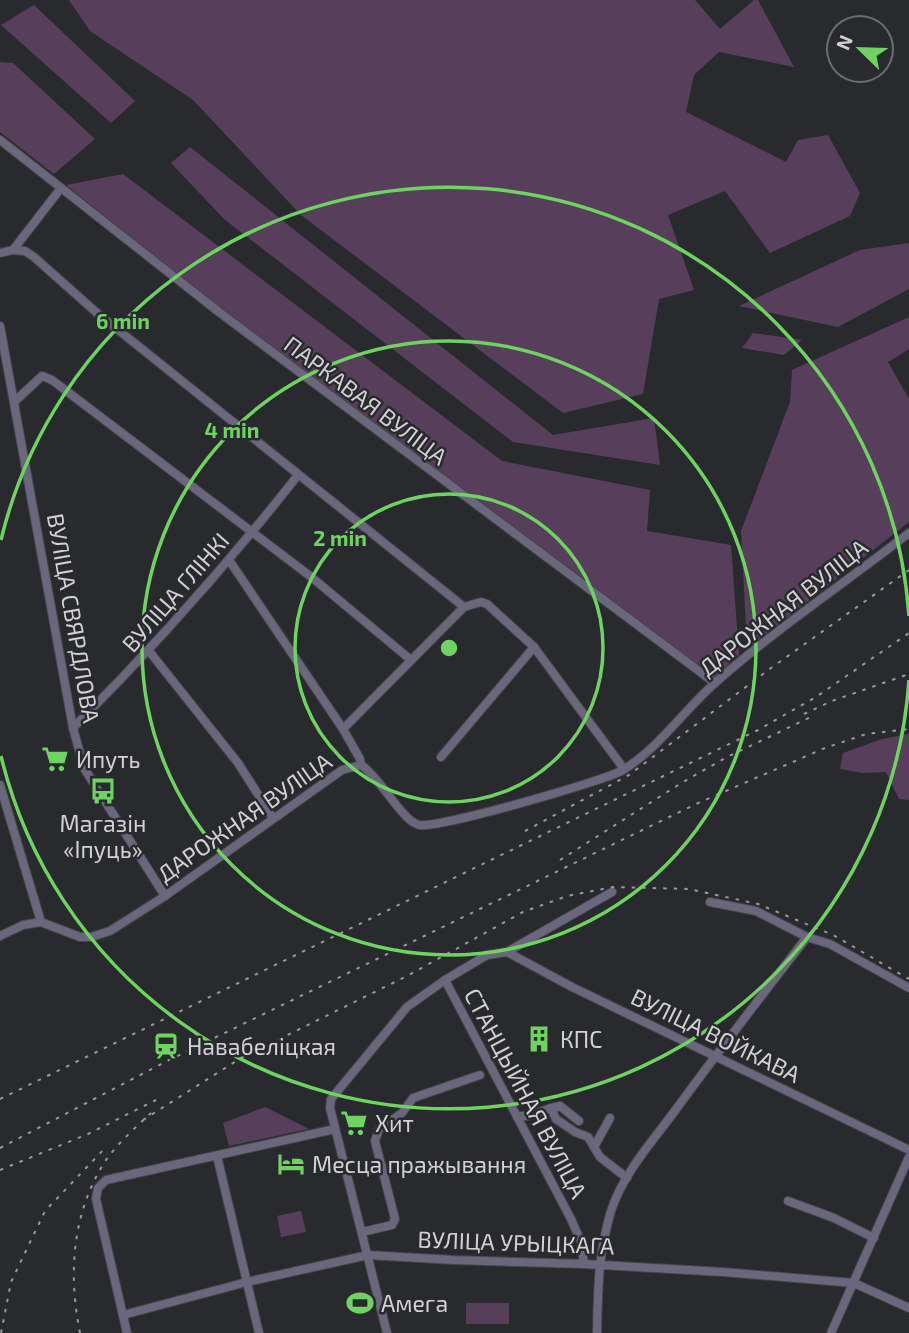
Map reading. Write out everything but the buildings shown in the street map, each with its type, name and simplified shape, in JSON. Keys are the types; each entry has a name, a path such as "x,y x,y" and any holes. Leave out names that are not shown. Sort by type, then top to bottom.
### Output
{"street":[{"name":"ПАРКАВАЯ ВУЛІЦА","path":"0,141 230,321 715,683"},
{"path":"12,250 61,188"},
{"path":"0,253 25,251 34,257 97,313 464,607"},
{"name":"ВУЛІЦА СВЯРДЛОВА","path":"0,326 74,728 84,768 165,896"},
{"path":"15,401 42,376 48,377 310,576 411,660"},
{"name":"ВУЛІЦА ГЛІНКІ","path":"74,728 149,652 252,533 298,475"},
{"name":"ДАРОЖНАЯ ВУЛІЦА","path":"41,922 79,937 91,937 110,931 165,896 342,770 361,765 370,771 411,822 419,825 430,825 591,783 624,769 649,750 715,683 909,533"},
{"path":"229,560 343,729 361,765"},
{"path":"343,729 464,607 481,602 487,604 534,647 624,769"},
{"path":"441,757 534,647"},
{"path":"149,652 238,763 273,818"},
{"path":"0,785 41,922 23,925 0,936"},
{"path":"387,1333 335,1129 330,1108 331,1099 407,1007 444,980 487,955 507,952 612,892"},
{"path":"710,902 756,911 807,937 830,944 909,988"},
{"path":"597,1333 598,1265 612,1210 627,1178 715,1055 807,937"},
{"name":"ВУЛІЦА ВОЙКАВА","path":"507,952 572,987 909,1150"},
{"name":"СТАНЦЫЙНАЯ ВУЛІЦА","path":"444,980 582,1242 584,1264"},
{"path":"362,1232 394,1223 374,1141 379,1129 402,1113 413,1098 480,1074"},
{"path":"517,1116 528,1116 560,1106 579,1121"},
{"path":"551,1108 555,1119 588,1137 600,1157 627,1178"},
{"path":"594,1147 610,1118"},
{"path":"127,1333 96,1199 98,1188 106,1180 335,1129"},
{"path":"217,1156 259,1333"},
{"path":"831,1333 909,1157"},
{"path":"788,1201 834,1218 874,1238"},
{"name":"ВУЛІЦА УРЫЦКАГА","path":"123,1315 247,1282 368,1255 723,1272 854,1283 909,1308"}],"shaded area":[{"path":"69,0 695,0 720,29 754,0 758,0 794,67 719,52 694,75 686,112 786,162 798,140 828,135 860,193 850,216 770,253 725,191 668,215 694,290 659,299 643,394 563,413 301,215 193,100 90,31"},
{"path":"34,5 135,101 111,123 1,25"},
{"path":"0,62 13,63 95,139 54,174 0,132"},
{"path":"190,147 553,435 654,418 660,465 513,442 224,219 171,163"},
{"path":"123,174 502,461 650,490 647,531 731,545 739,655 715,678 225,312 66,185"},
{"path":"909,243 909,289 838,327 739,306 860,250"},
{"path":"909,317 909,349 888,362 909,399 909,522 747,649 741,531 790,402 792,370"},
{"path":"753,333 802,340 784,355 742,348"},
{"path":"909,734 909,800 899,799 886,772 863,773 840,769 843,753 882,739"},
{"path":"265,1107 309,1129 229,1146 223,1123"},
{"path":"301,1211 306,1232 281,1237 277,1216"},
{"path":"466,1303 509,1303 509,1324 466,1324"}],"railway":[{"path":"525,831 629,775 771,668 909,570"},
{"path":"0,1099 758,730 816,697 909,633"},
{"path":"804,714 832,701 909,674"},
{"path":"560,860 683,782 727,757 815,715"},
{"path":"0,1148 169,1060 696,804 825,748 866,734 909,729"},
{"path":"143,1120 241,1058 407,976 523,912 567,896 613,887 689,889 758,904 833,935 909,979"},
{"path":"0,1170 88,1134 156,1100"},
{"path":"80,1333 74,1266 86,1201 106,1160 151,1113"},
{"path":"1,1333 11,1282 45,1211 107,1146"}],"place":[{"name":"Ипуть","path":"55,759"},
{"name":"Магазін «Іпуць»","path":"103,791"},
{"name":"КПС","path":"539,1039"},
{"name":"Навабеліцкая","path":"166,1046"},
{"name":"Хит","path":"354,1123"},
{"name":"Месца пражывання","path":"291,1164"},
{"name":"Амега","path":"360,1303"}]}
